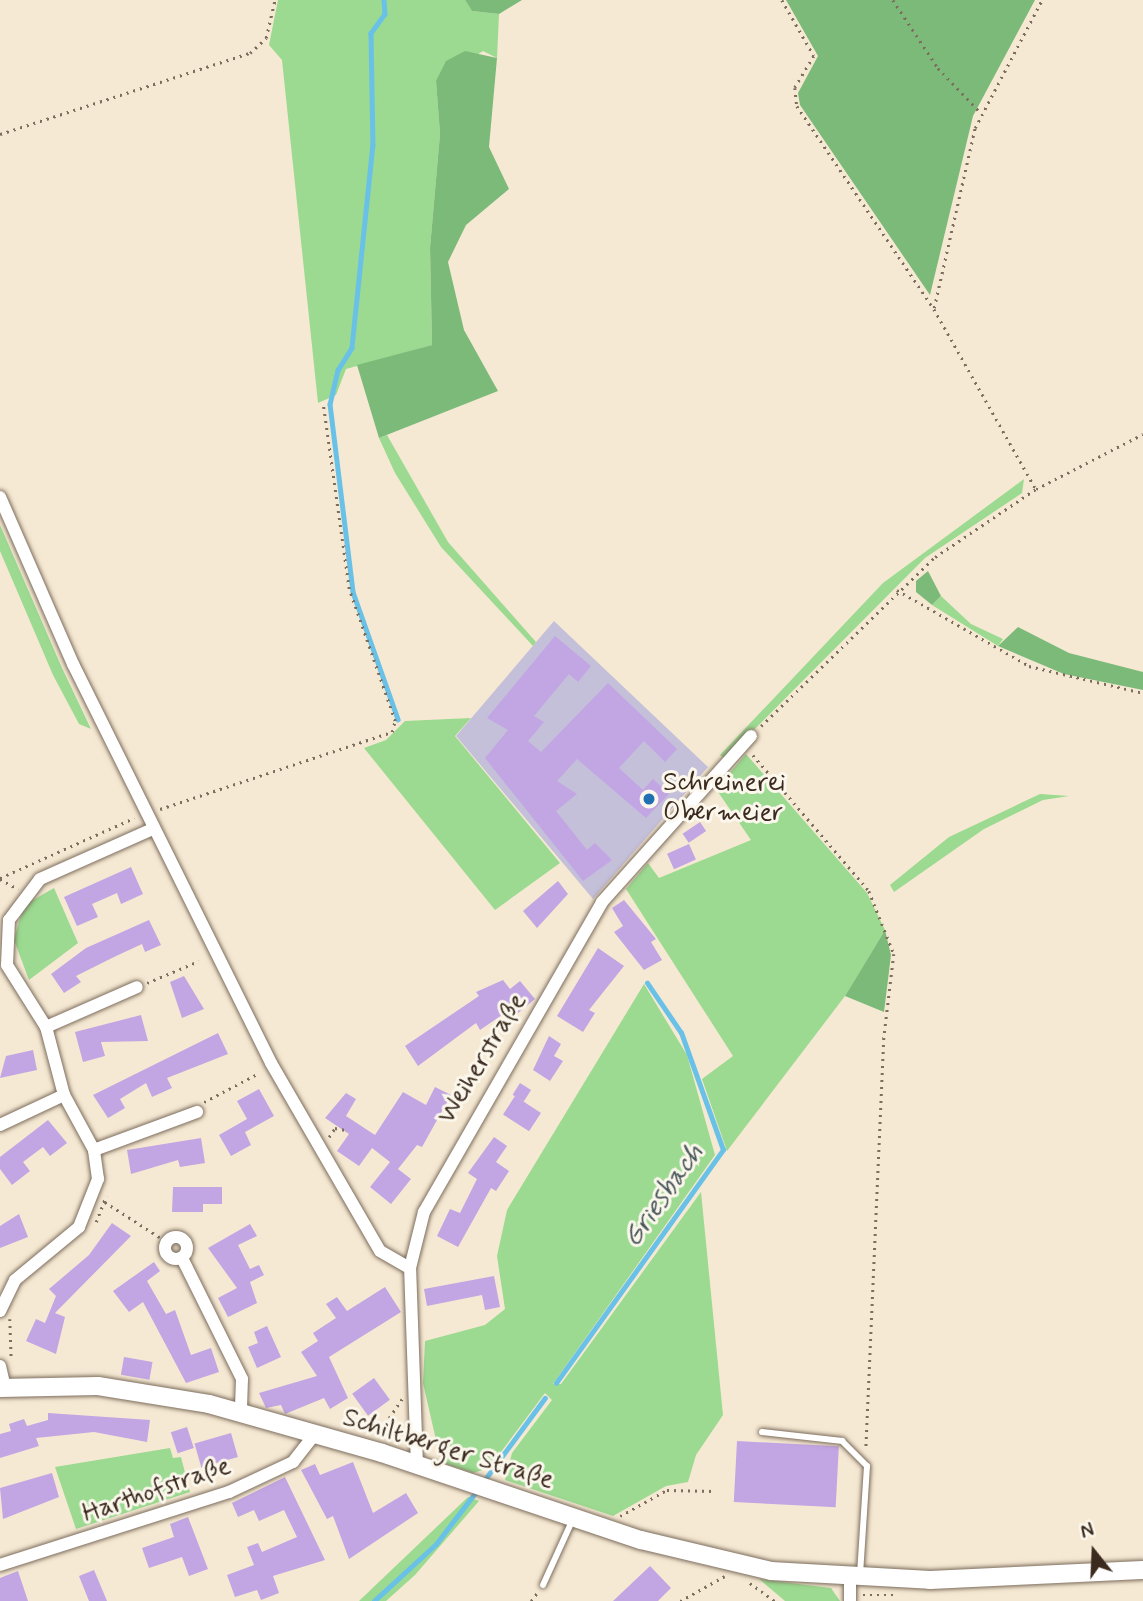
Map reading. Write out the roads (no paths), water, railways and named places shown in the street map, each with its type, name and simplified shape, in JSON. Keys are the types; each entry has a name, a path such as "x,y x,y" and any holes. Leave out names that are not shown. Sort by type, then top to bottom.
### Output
{"main road":[{"name":"Schiltberger Straße","path":"2,1387 135,1390 241,1412 313,1436 382,1453 731,1571 863,1580 1143,1570"}],"street":[{"path":"0,497 153,829 320,1150 380,1251 410,1268"},
{"name":"Weiherstraße","path":"417,1466 410,1268 435,1188 584,928 748,741"},
{"path":"6,1311 15,1280 89,1212 98,1179 94,1150 64,1095 46,1027 4,966 5,935 24,892 59,869 153,829"},
{"path":"46,1027 137,987"},
{"path":"0,1125 64,1095"},
{"path":"94,1150 197,1112"},
{"path":"167,1242 185,1242 181,1258 242,1379 241,1412"},
{"path":"2,1387 7,1366"},
{"name":"Harthofstraße","path":"0,1564 229,1492 293,1462 313,1436"},
{"path":"850,1601 863,1580"}],"lane":[{"path":"762,1432 842,1441 867,1466 863,1580"},
{"path":"543,1585 574,1517"}],"waterway":[{"path":"384,0 385,14 371,33 373,144 352,348 338,370 330,404 353,592 398,719"},
{"name":"Griesbach","path":"556,1383 723,1150 681,1033 647,983"},
{"name":"Griesbach","path":"483,1482 545,1398"},
{"name":"Griesbach","path":"374,1601 436,1544 478,1489"}],"place":[{"name":"Schreinerei Obermeier","path":"649,799"}]}
